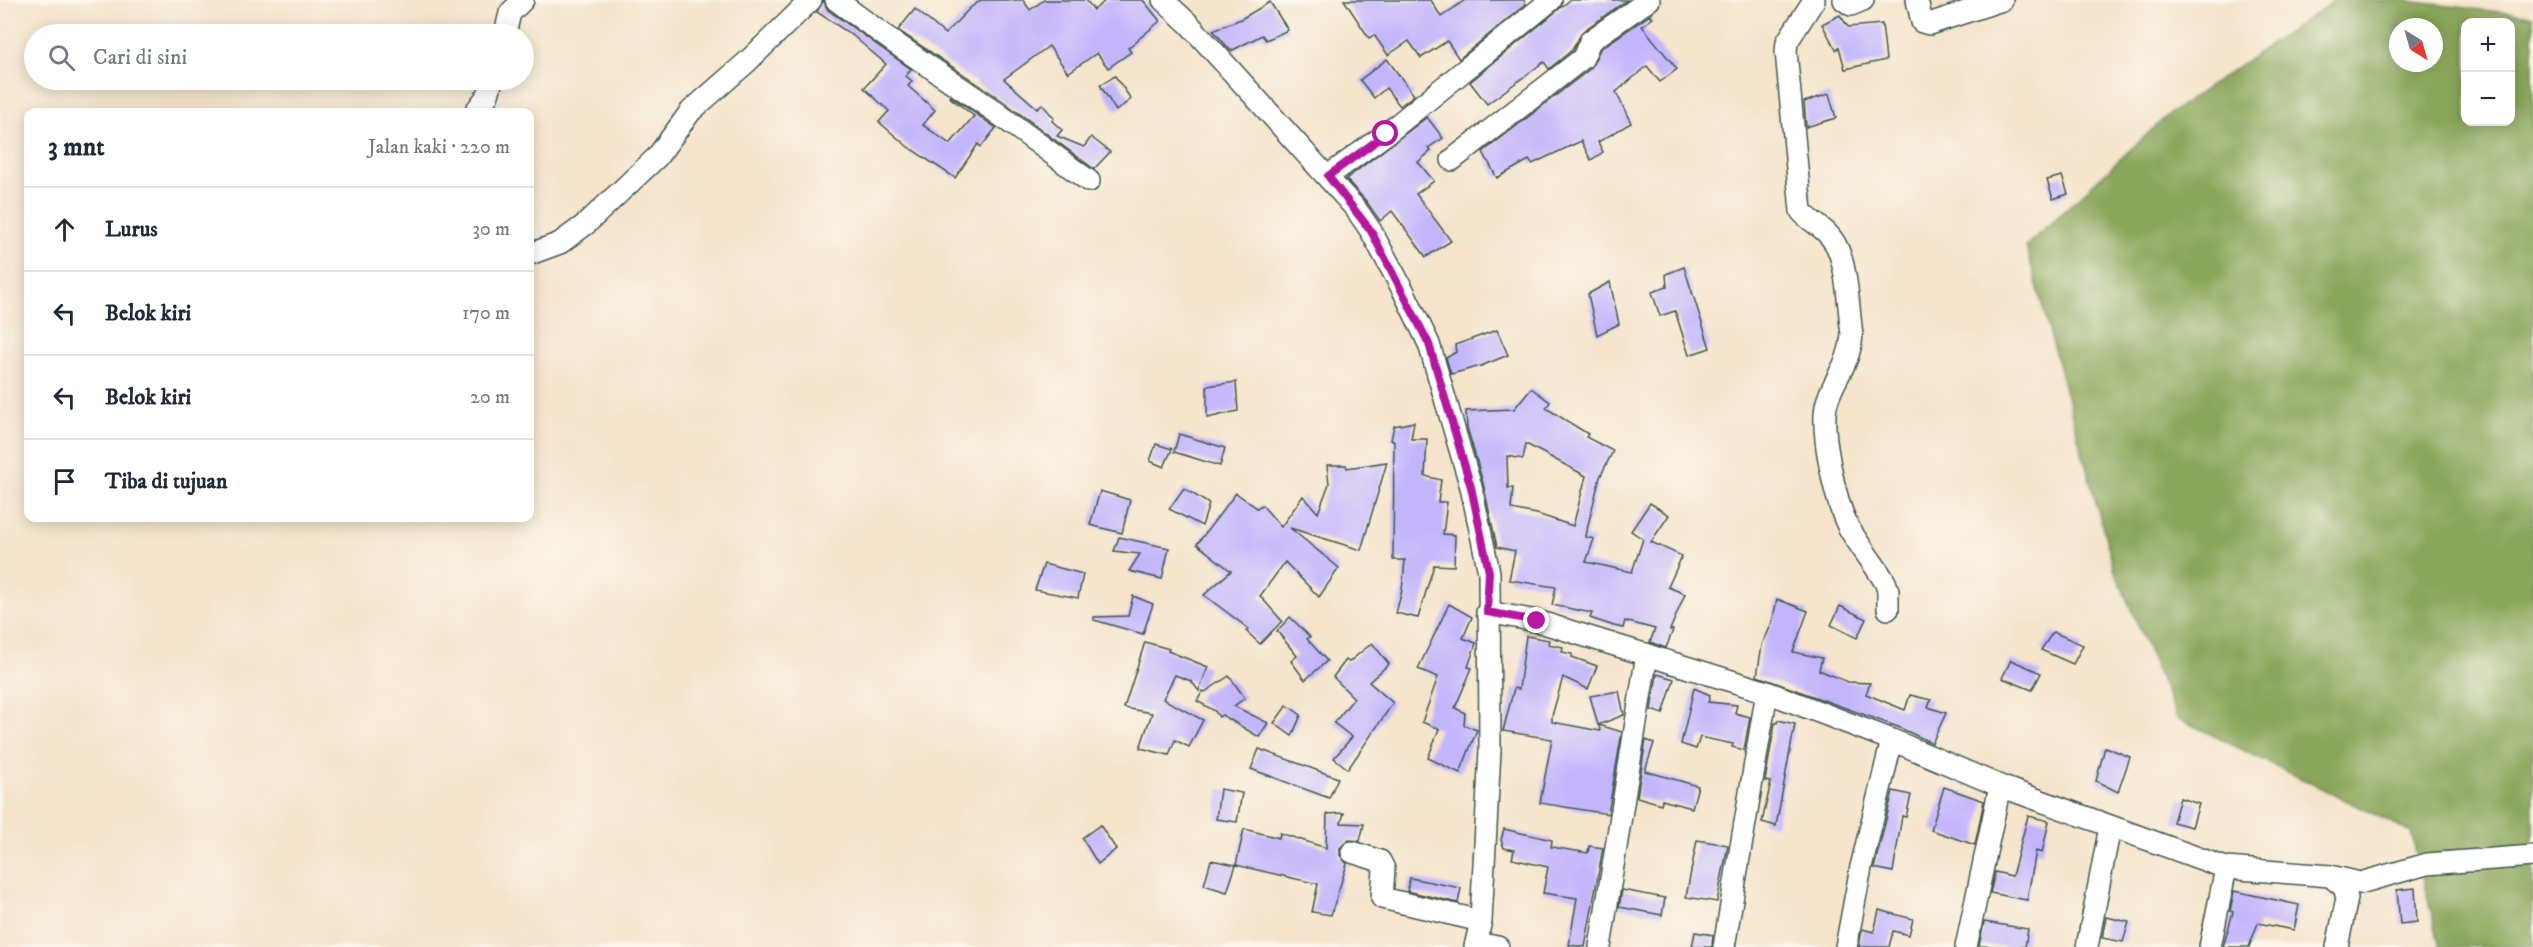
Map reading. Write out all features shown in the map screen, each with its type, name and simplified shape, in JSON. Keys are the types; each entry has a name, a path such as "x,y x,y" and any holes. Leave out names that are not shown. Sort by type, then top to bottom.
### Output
{"street":[{"path":"507,24 510,13 523,0"},
{"path":"534,253 560,243 586,224 657,157 691,111 748,61 811,0"},
{"path":"836,0 1089,181"},
{"path":"1164,0 1189,24 1287,134 1328,176 1371,231 1429,344 1471,487 1489,572 1487,612 1490,750 1481,921 1475,945 1498,947"},
{"path":"1328,176 1386,134 1551,0"},
{"path":"1452,160 1583,58 1590,41 1649,0"},
{"path":"1814,0 1787,42 1786,51 1801,212 1825,231 1838,248 1852,334 1847,361 1827,400 1825,428 1837,498 1849,527 1885,582 1888,590 1888,609"},
{"path":"1844,0 1851,5 1863,0"},
{"path":"1917,0 1922,22 1929,24 2002,0"},
{"path":"478,108 489,90"},
{"path":"1487,612 1537,621 1767,692 1892,740 2000,786 2226,868 2330,876 2360,883 2427,864 2533,856"},
{"path":"1600,947 1647,654"},
{"path":"1724,947 1767,692"},
{"path":"1846,947 1861,867 1892,740"},
{"path":"1966,947 2000,786"},
{"path":"2087,947 2110,827"},
{"path":"1352,852 1380,861 1384,868 1381,894 1383,898 1481,921"},
{"path":"2210,947 2226,868"},
{"path":"2330,876 2344,887 2347,898 2337,947"}],"green space":[{"path":"2335,0 2399,0 2533,16 2533,947 2440,947 2411,832 2177,718 2114,569 2026,246 2169,114"}],"building":[{"path":"823,0 828,10 911,69 906,76 912,81 908,86 935,110 923,125 950,144 974,116 950,96 996,128 981,147 978,144 955,178 908,147 879,122 889,111 864,88 886,64 852,35 817,12"},
{"path":"981,0 1023,0 1030,10 1044,0 1086,0 1094,10 1106,0 1143,0 1160,21 1128,48 1131,52 1108,68 1097,53 1068,73 1049,46 1004,79 1037,108 1042,104 1054,118 1052,121 1062,130 1057,136 1084,147 1091,137 1110,152 1094,169 1000,99 898,30 915,9 945,34"},
{"path":"1344,0 1431,0 1441,17 1465,0 1524,0 1526,4 1459,59 1447,41 1421,58 1409,41 1388,55 1374,35 1369,38"},
{"path":"1570,0 1627,0 1583,31 1572,50 1549,69 1544,62 1487,104 1470,82"},
{"path":"1270,2 1288,30 1266,40 1262,35 1231,51 1213,30 1241,19"},
{"path":"1650,15 1653,18 1642,26 1677,69 1660,82 1647,66 1616,92 1631,123 1598,142 1603,152 1591,160 1581,141 1532,164 1529,160 1497,178 1483,152 1591,68 1600,49"},
{"path":"1840,15 1848,27 1882,24 1886,60 1845,69 1839,47 1836,50 1822,24"},
{"path":"1387,59 1414,95 1400,106 1386,88 1374,98 1360,80"},
{"path":"1115,76 1131,99 1116,111 1100,85"},
{"path":"1829,94 1836,118 1806,127 1804,102"},
{"path":"1427,117 1443,138 1428,148 1431,151 1418,162 1434,181 1416,194 1451,241 1426,257 1392,211 1380,221 1346,179"},
{"path":"2062,176 2068,194 2053,199 2047,180"},
{"path":"1684,267 1710,348 1689,355 1675,311 1660,316 1652,292 1667,287 1666,274"},
{"path":"1610,282 1619,324 1597,335 1588,294"},
{"path":"1497,330 1508,355 1481,366 1451,374 1446,358 1456,352 1455,345"},
{"path":"1236,382 1238,411 1207,418 1207,386"},
{"path":"1531,388 1550,402 1546,408 1588,434 1586,437 1613,451 1600,477 1588,525 1586,537 1594,539 1586,562 1632,572 1643,539 1631,531 1650,503 1669,515 1651,542 1682,556 1668,587 1685,594 1670,630 1673,630 1666,648 1650,642 1655,629 1625,621 1623,628 1590,618 1592,613 1552,605 1556,587 1509,580 1515,551 1497,547 1483,483 1467,427 1466,411 1514,409","holes":["1526,444 1586,476 1573,526 1537,514 1511,509 1513,488 1508,488 1507,456 1523,459"]},
{"path":"1414,422 1411,439 1427,439 1425,476 1441,480 1438,502 1447,502 1443,534 1455,535 1454,566 1434,565 1418,618 1396,613 1402,590 1405,560 1393,560 1394,441 1391,440 1394,426"},
{"path":"1179,434 1225,448 1220,466 1174,452"},
{"path":"1156,444 1172,449 1164,467 1150,461"},
{"path":"1387,462 1361,550 1290,528 1339,568 1319,597 1285,562 1260,596 1282,621 1260,644 1246,631 1249,629 1204,595 1231,571 1197,544 1236,493 1257,508 1262,505 1281,527 1303,496 1318,513 1329,484 1327,465 1346,465 1347,468"},
{"path":"1184,488 1209,504 1202,526 1169,509"},
{"path":"1100,491 1130,500 1122,533 1090,525"},
{"path":"1119,537 1169,548 1162,579 1129,571 1140,554 1114,551"},
{"path":"1044,564 1083,574 1078,598 1035,590"},
{"path":"1133,596 1153,604 1143,634 1094,620 1094,617 1128,616"},
{"path":"1777,599 1808,611 1793,652 1822,658 1819,670 1848,682 1870,683 1866,694 1905,710 1910,695 1931,700 1928,707 1946,713 1932,743 1898,727 1757,676 1762,645 1772,623"},
{"path":"1449,604 1472,617 1463,638 1476,643 1468,667 1472,668 1455,708 1465,713 1464,725 1477,730 1460,773 1428,758 1439,729 1422,722 1438,677 1418,669"},
{"path":"1840,606 1866,619 1857,638 1831,625"},
{"path":"1290,617 1310,637 1307,639 1327,661 1305,680 1291,661 1297,656 1277,631"},
{"path":"2053,632 2083,645 2073,664 2041,650"},
{"path":"1526,636 1549,640 1548,644 1563,647 1562,652 1572,654 1572,657 1597,666 1588,689 1563,677 1552,722 1600,731 1599,725 1622,732 1608,814 1540,803 1552,739 1503,731 1514,688 1519,689"},
{"path":"1145,642 1169,649 1168,651 1208,667 1199,691 1191,681 1175,675 1163,699 1203,720 1189,747 1175,740 1169,755 1140,748 1152,713 1124,708"},
{"path":"1372,643 1389,664 1369,682 1393,703 1348,769 1334,758 1352,737 1334,723 1354,698 1333,677 1346,660 1349,662"},
{"path":"2011,660 2041,673 2032,690 2002,678"},
{"path":"1657,674 1674,679 1663,714 1651,710"},
{"path":"1229,676 1245,698 1234,706 1268,723 1259,737 1222,715 1219,717 1215,711 1197,701 1203,691 1205,692"},
{"path":"1694,688 1710,695 1708,702 1737,705 1735,713 1750,717 1744,750 1732,747 1733,744 1700,737 1696,749 1681,744"},
{"path":"1619,691 1624,715 1598,725 1590,696"},
{"path":"1287,705 1301,715 1292,736 1274,723"},
{"path":"1778,720 1795,724 1776,826 1762,822 1771,782 1765,781 1775,723"},
{"path":"1646,740 1654,743 1645,771 1698,786 1692,808 1662,800 1661,804 1637,797"},
{"path":"2105,747 2130,757 2118,792 2096,781"},
{"path":"1259,749 1338,778 1329,798 1251,769"},
{"path":"1944,787 1984,801 1975,845 1931,830"},
{"path":"1220,789 1242,793 1237,822 1216,819"},
{"path":"1893,791 1911,795 1906,817 1902,816 1893,872 1874,868"},
{"path":"2180,798 2199,804 2192,827 2173,822"},
{"path":"1344,813 1341,823 1364,824 1360,841 1349,840 1340,848 1340,855 1347,864 1331,915 1312,912 1318,884 1236,865 1244,829 1279,838 1280,833 1326,848 1327,814"},
{"path":"2028,816 2049,821 2042,853 2036,851 2027,900 1990,893 1995,872 2012,876"},
{"path":"1100,825 1116,849 1098,864 1082,838"},
{"path":"1504,829 1552,840 1551,847 1588,853 1589,846 1603,848 1585,947 1569,945 1577,898 1543,893 1548,867 1512,859 1514,850 1504,848 1501,840"},
{"path":"1697,840 1728,845 1717,902 1686,897"},
{"path":"1211,860 1236,865 1227,892 1204,885"},
{"path":"1410,878 1461,888 1458,903 1407,891"},
{"path":"2415,888 2417,922 2400,924 2397,890"},
{"path":"1622,890 1665,898 1662,915 1619,907"},
{"path":"2234,891 2299,905 2294,930 2258,923 2249,947 2223,947 2233,912 2230,911"},
{"path":"1879,910 1913,919 1909,935 1893,931 1889,947 1859,947 1862,929 1874,932"},
{"path":"2106,917 2129,922 2123,942 2102,938"},
{"path":"1984,922 2028,929 2025,947 1979,946"},
{"path":"1695,932 1713,935 1712,947 1692,947"}],"route":[{"path":"1386,134 1328,176 1371,231 1429,344 1471,487 1489,572 1487,612 1537,621"}]}
